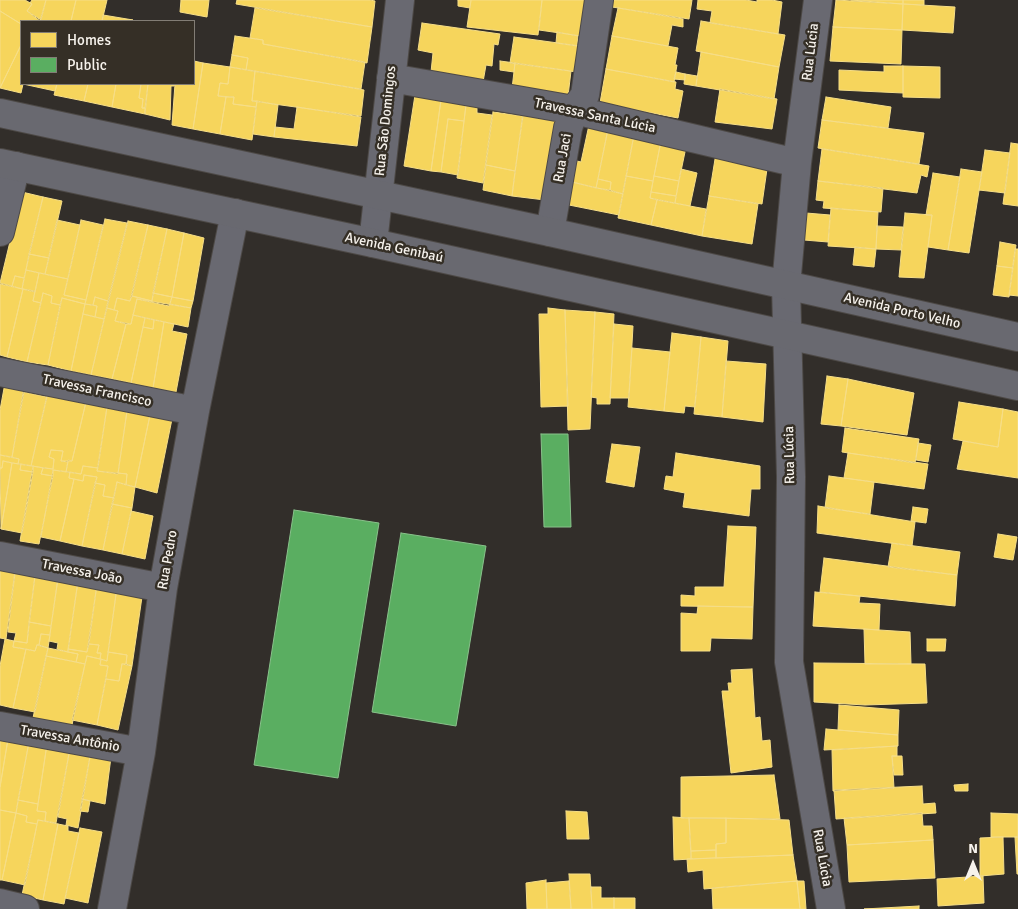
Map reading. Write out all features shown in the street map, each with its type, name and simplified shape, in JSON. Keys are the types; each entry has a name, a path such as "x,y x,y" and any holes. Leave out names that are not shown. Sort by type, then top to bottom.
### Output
{"main road":[{"path":"0,113 378,194 786,286"},
{"name":"Avenida Genibaú","path":"8,164 788,335"},
{"name":"Avenida Porto Velho","path":"786,286 1018,337"},
{"path":"788,335 1018,386"}],"street":[{"name":"Rua São Domingos","path":"373,243 400,0"},
{"name":"Rua Jaci","path":"550,232 568,128 574,110 585,95 600,0"},
{"name":"Rua Lúcia","path":"818,0 797,163 786,286 791,477 790,662 831,909"},
{"name":"Travessa Santa Lúcia","path":"391,78 574,110 797,163"},
{"path":"0,232 8,164"},
{"name":"Rua Pedro","path":"112,909 141,752 163,588 195,411 235,213"},
{"name":"Travessa Francisco","path":"0,372 195,411"},
{"name":"Travessa João","path":"0,556 163,588"},
{"name":"Travessa Antônio","path":"0,726 141,752"},
{"path":"0,903 25,909"}],"building: Homes":[{"path":"0,0 25,0 32,4 27,11 39,20 20,20 20,23 0,11"},
{"path":"32,0 46,0 41,20 27,11 32,4 30,3"},
{"path":"46,0 76,0 71,20 40,20"},
{"path":"76,0 107,0 102,20 71,20"},
{"path":"181,0 209,0 207,17 180,12"},
{"path":"237,0 375,1 372,27 236,4"},
{"path":"458,0 471,0 470,8 458,6"},
{"path":"471,0 542,0 538,35 467,27"},
{"path":"542,0 585,0 581,36 539,30"},
{"path":"613,0 692,0 689,19 612,7"},
{"path":"698,0 746,0 757,2 757,0 772,0 782,2 778,34 710,23 712,11 697,9"},
{"path":"836,0 903,4 902,30 833,27"},
{"path":"851,0 903,0 903,4"},
{"path":"903,0 924,0 924,5 903,4"},
{"path":"903,4 955,7 953,33 902,30"},
{"path":"255,8 372,27 367,63 263,44 263,40 250,38"},
{"path":"618,8 683,19 683,27 672,25 668,46 612,36"},
{"path":"0,11 20,23 20,47 0,88"},
{"path":"103,15 133,20 102,20"},
{"path":"701,21 785,35 779,67 696,51"},
{"path":"422,23 500,34 498,45 494,44 492,66 486,65 483,82 431,72 433,53 418,50"},
{"path":"833,27 902,30 901,64 830,61"},
{"path":"557,32 578,36 577,46 556,43"},
{"path":"235,36 263,40 263,44 365,62 361,89 246,70 248,58 232,55"},
{"path":"612,36 678,48 674,82 606,69"},
{"path":"514,37 580,46 577,72 510,63"},
{"path":"20,47 20,85 23,85 21,93 0,88"},
{"path":"701,52 779,67 774,99 696,86"},
{"path":"232,55 248,58 246,70 230,67"},
{"path":"195,61 203,63 193,129 172,125 175,85 195,85"},
{"path":"500,61 515,63 514,72 500,70"},
{"path":"203,63 230,67 228,84 220,83 218,96 226,97 220,134 193,129"},
{"path":"515,63 571,71 568,96 512,89"},
{"path":"884,66 903,66 903,93 839,90 839,70 884,72"},
{"path":"903,66 940,67 940,98 903,97"},
{"path":"230,67 255,71 252,101 257,101 256,107 233,104 234,97 218,96 220,83 228,84"},
{"path":"606,69 676,82 675,89 683,91 678,118 600,103"},
{"path":"255,71 364,90 361,116 252,101"},
{"path":"676,72 685,74 685,80 674,79"},
{"path":"685,74 697,76 696,86 684,84"},
{"path":"28,85 57,85 55,91"},
{"path":"57,85 88,85 84,101 54,95"},
{"path":"88,85 116,85 112,107 84,101"},
{"path":"116,85 141,85 139,98 143,99 142,108 145,108 145,114 112,107"},
{"path":"141,85 148,85 145,108 142,108 143,99 139,98"},
{"path":"148,85 174,85 171,86 170,120 145,114"},
{"path":"720,89 777,99 772,129 715,122"},
{"path":"415,95 441,100 431,171 404,166"},
{"path":"226,97 234,97 233,104 256,107 252,140 220,134"},
{"path":"826,97 891,107 888,128 822,120"},
{"path":"441,100 466,105 464,121 448,119 441,172 431,171"},
{"path":"257,101 278,105 274,137 253,134"},
{"path":"466,105 477,107 477,113 492,115 483,183 457,178"},
{"path":"297,107 361,117 357,146 274,137 275,127 294,129"},
{"path":"493,112 523,116 515,171 486,165"},
{"path":"523,112 558,116 545,200 512,196"},
{"path":"448,119 464,121 458,175 441,172"},
{"path":"822,120 924,133 919,164 818,148"},
{"path":"589,125 608,129 596,188 568,181 573,160 581,162"},
{"path":"608,129 634,135 623,194 610,190 611,182 598,179"},
{"path":"634,135 661,141 653,181 626,176"},
{"path":"661,141 686,147 679,181 654,176"},
{"path":"1011,143 1018,144 1018,206 1003,204"},
{"path":"822,149 929,166 927,177 921,175 917,193 818,181"},
{"path":"985,150 1010,153 1005,193 979,190"},
{"path":"716,153 768,162 762,204 709,196"},
{"path":"486,165 515,171 512,196 483,190"},
{"path":"681,169 697,173 690,206 675,203"},
{"path":"961,169 982,172 969,253 948,250"},
{"path":"933,173 960,177 948,250 928,247 932,215 926,215"},
{"path":"626,176 653,181 650,198 657,200 651,225 618,218"},
{"path":"654,176 679,181 676,196 651,192"},
{"path":"598,179 611,182 610,190 596,188"},
{"path":"568,181 623,194 619,215 564,204"},
{"path":"818,181 883,188 881,212 823,208 824,201 816,200"},
{"path":"22,192 43,197 24,278 15,276 12,286 0,283"},
{"path":"651,192 676,196 675,203 650,198"},
{"path":"709,196 758,204 752,244 702,236"},
{"path":"43,197 62,201 49,258 29,254"},
{"path":"657,200 706,209 702,236 651,225"},
{"path":"831,208 878,212 876,249 828,246"},
{"path":"806,213 830,215 828,242 804,240"},
{"path":"905,213 932,215 924,278 899,277"},
{"path":"105,219 127,223 108,301 95,297 93,305 85,304"},
{"path":"57,220 80,225 68,279 45,274"},
{"path":"81,220 103,225 86,300 64,295"},
{"path":"128,221 148,225 130,301 117,298 114,310 107,308"},
{"path":"148,225 167,229 152,301 132,296"},
{"path":"877,226 903,227 901,250 876,249"},
{"path":"167,229 184,233 172,297 153,293"},
{"path":"184,233 204,238 193,301 172,297"},
{"path":"1000,242 1016,245 1013,268 997,266"},
{"path":"855,247 876,249 874,267 853,265"},
{"path":"1015,249 1018,249 1018,296 1009,295"},
{"path":"29,254 49,258 45,274 26,270"},
{"path":"997,266 1013,268 1009,297 993,295"},
{"path":"26,270 39,273 35,292 22,289"},
{"path":"39,273 68,279 64,295 86,300 85,304 62,298 60,305 51,303 52,296 43,293 41,303 33,301"},
{"path":"15,276 24,278 22,289 12,286"},
{"path":"0,284 23,289 7,357 0,355"},
{"path":"23,289 35,291 33,301 41,303 27,362 7,357"},
{"path":"43,293 52,296 51,303 60,305 48,365 27,362"},
{"path":"153,293 172,297 169,306 137,299 131,324 115,321 118,311 114,310 117,298 130,301 132,296 152,301"},
{"path":"95,297 108,301 104,319 95,317 97,306 93,305"},
{"path":"172,297 193,301 191,308 170,304"},
{"path":"62,298 85,304 71,371 48,365"},
{"path":"137,299 191,308 188,327 133,315"},
{"path":"85,304 97,306 95,317 83,314"},
{"path":"107,308 118,311 115,321 126,324 112,379 91,375"},
{"path":"548,308 565,310 568,406 541,407 539,314 548,314"},
{"path":"565,310 595,312 590,429 568,430"},
{"path":"595,312 614,314 610,404 597,404 597,398 591,397"},
{"path":"83,314 104,319 91,375 71,371"},
{"path":"133,315 145,318 131,383 112,379 126,324 131,324"},
{"path":"145,318 154,320 153,329 143,327"},
{"path":"154,320 164,322 153,388 131,383 143,327 153,329"},
{"path":"164,322 174,324 172,331 187,334 176,392 153,388"},
{"path":"614,324 633,326 629,398 610,398"},
{"path":"672,333 701,337 695,407 685,406 684,413 664,411"},
{"path":"701,337 728,341 722,417 694,414"},
{"path":"632,348 670,352 664,411 628,407"},
{"path":"726,361 766,364 763,422 722,417"},
{"path":"827,376 848,379 841,426 821,424"},
{"path":"848,379 914,393 907,435 841,426"},
{"path":"5,383 24,387 12,457 0,455 0,410"},
{"path":"24,392 47,397 31,466 18,464 19,459 12,457"},
{"path":"47,395 86,402 72,461 61,461 63,451 51,450 49,457 54,459 53,469 31,466"},
{"path":"86,402 107,407 98,468 83,466 81,474 66,472 68,460 72,461"},
{"path":"959,402 1003,409 998,447 953,439"},
{"path":"107,407 127,411 118,474 97,471"},
{"path":"1003,409 1018,412 1018,478 957,469 963,441 998,447"},
{"path":"127,411 150,415 135,487 126,485 127,474 118,473"},
{"path":"150,415 172,419 157,493 135,487"},
{"path":"845,428 919,439 915,463 842,452"},
{"path":"918,443 931,445 928,462 916,460"},
{"path":"612,444 640,447 634,487 606,482"},
{"path":"51,450 63,451 61,461 68,462 66,472 53,470 53,476 41,474 43,468 53,469 54,459 49,457"},
{"path":"676,453 760,466 760,489 751,489 749,516 683,507 685,493 664,489 666,476 673,477"},
{"path":"848,453 928,464 924,489 844,478"},
{"path":"0,455 19,459 18,464 3,461 2,468 0,468"},
{"path":"3,461 12,463 1,529 0,468 2,468"},
{"path":"12,463 21,464 20,470 33,472 22,533 1,529"},
{"path":"21,464 33,466 33,472 20,470"},
{"path":"33,466 43,468 41,474 53,476 39,544 20,541"},
{"path":"83,466 98,468 97,471 127,474 126,485 117,482 114,498 103,496 105,485 95,483 97,477 84,475 83,481 69,478 70,472 81,474"},
{"path":"53,470 70,472 69,478 74,479 60,541 41,537"},
{"path":"84,475 97,477 82,546 60,541 74,479 83,481"},
{"path":"829,476 874,482 870,514 825,508"},
{"path":"117,482 135,487 132,508 112,504"},
{"path":"95,483 105,485 103,496 114,498 103,550 82,546"},
{"path":"112,504 132,508 122,554 103,550"},
{"path":"818,506 915,522 912,546 817,533"},
{"path":"913,507 928,509 926,523 911,521"},
{"path":"131,511 153,516 145,559 122,554"},
{"path":"728,526 756,527 753,607 681,606 681,595 695,596 695,587 724,587"},
{"path":"998,534 1017,537 1013,560 994,557"},
{"path":"892,543 960,552 957,575 888,567"},
{"path":"824,558 957,575 955,606 820,592"},
{"path":"0,561 16,563 6,639 0,638"},
{"path":"16,565 36,568 27,643 14,641 16,633 8,632"},
{"path":"35,575 58,578 51,626 29,622"},
{"path":"58,578 78,581 68,652 57,649 58,643 49,641"},
{"path":"78,581 97,584 87,652 68,649"},
{"path":"97,584 117,587 107,661 100,659 101,653 97,653 99,645 89,644"},
{"path":"117,587 143,590 132,666 126,664 127,655 108,652"},
{"path":"815,592 860,596 859,603 880,604 879,630 813,626"},
{"path":"698,606 753,607 752,639 711,638 710,651 681,651 681,613 697,614"},
{"path":"29,622 51,626 50,635 41,634 39,645 37,645 35,651 13,647 14,641 27,643"},
{"path":"864,629 910,632 911,664 865,664"},
{"path":"41,634 50,635 48,648 39,645"},
{"path":"5,639 14,641 13,647 26,649 13,708 0,705 0,666"},
{"path":"927,639 946,639 945,651 927,651"},
{"path":"89,644 99,645 97,653 101,653 100,659 87,656 85,664 76,662 78,654 68,652 68,649 87,652"},
{"path":"37,645 48,648 35,712 13,708 26,649 35,651"},
{"path":"48,648 78,654 76,662 46,656"},
{"path":"108,652 127,655 126,664 122,664 119,681 106,679 108,666 100,665 101,659 107,661"},
{"path":"46,656 85,664 72,725 33,718"},
{"path":"87,656 101,659 100,665 108,666 97,725 72,720"},
{"path":"814,663 925,664 927,703 865,705 814,702"},
{"path":"122,664 132,666 118,730 97,725 106,679 119,681"},
{"path":"752,669 755,718 760,717 762,741 770,740 772,767 731,773 722,691 729,691 728,683 732,683 731,670"},
{"path":"839,705 899,710 898,735 838,730"},
{"path":"826,729 898,735 898,746 824,750"},
{"path":"0,737 8,739 0,787"},
{"path":"8,739 29,742 16,813 0,810 0,787"},
{"path":"29,742 47,744 38,804 18,800"},
{"path":"47,744 70,748 56,823 45,821 46,812 37,811"},
{"path":"897,746 897,756 892,756 894,788 833,791 832,750"},
{"path":"70,748 91,751 78,828 66,825 67,819 58,817"},
{"path":"91,751 111,757 105,804 82,799"},
{"path":"892,756 902,756 903,775 894,775"},
{"path":"774,775 780,819 681,818 681,777"},
{"path":"968,784 968,791 955,791 954,785"},
{"path":"922,786 923,804 935,803 936,813 836,819 834,790"},
{"path":"82,799 90,801 88,812 80,811"},
{"path":"18,800 38,804 37,811 46,812 45,821 38,820 37,824 26,822 27,816 16,813"},
{"path":"0,810 16,813 2,880 0,880"},
{"path":"566,811 587,812 589,839 567,839"},
{"path":"16,813 27,816 26,822 37,824 25,885 2,880"},
{"path":"922,813 923,826 932,826 933,840 847,845 844,818"},
{"path":"991,813 1018,814 1018,837 991,837"},
{"path":"673,817 689,818 691,859 674,860"},
{"path":"689,818 726,818 726,843 716,844 716,850 691,851"},
{"path":"726,818 789,820 793,855 716,858 716,844 726,843"},
{"path":"38,820 58,824 43,900 22,895"},
{"path":"58,824 68,826 68,831 79,833 64,904 43,900"},
{"path":"80,828 102,832 88,903 65,898"},
{"path":"1003,837 1004,874 980,876 980,838"},
{"path":"1015,837 1018,837 1018,874 1017,874"},
{"path":"933,840 935,878 849,882 847,845"},
{"path":"716,850 716,858 691,859 691,851"},
{"path":"793,855 797,881 704,889 703,870 688,872 687,859"},
{"path":"569,874 590,874 592,909 571,909"},
{"path":"983,876 984,903 938,906 937,879"},
{"path":"546,880 547,909 527,909 526,883"},
{"path":"569,881 571,909 547,909 546,883"},
{"path":"797,881 800,909 713,909 712,888"},
{"path":"797,881 804,881 806,909 800,909"},
{"path":"591,887 601,887 601,898 614,898 614,909 592,909"},
{"path":"614,898 635,898 635,909 614,909"},
{"path":"919,906 919,909 864,909"}],"building: Public":[{"path":"541,434 568,434 571,527 544,527"},
{"path":"294,510 379,523 338,778 254,765"},
{"path":"401,533 486,546 456,726 372,712"}]}
